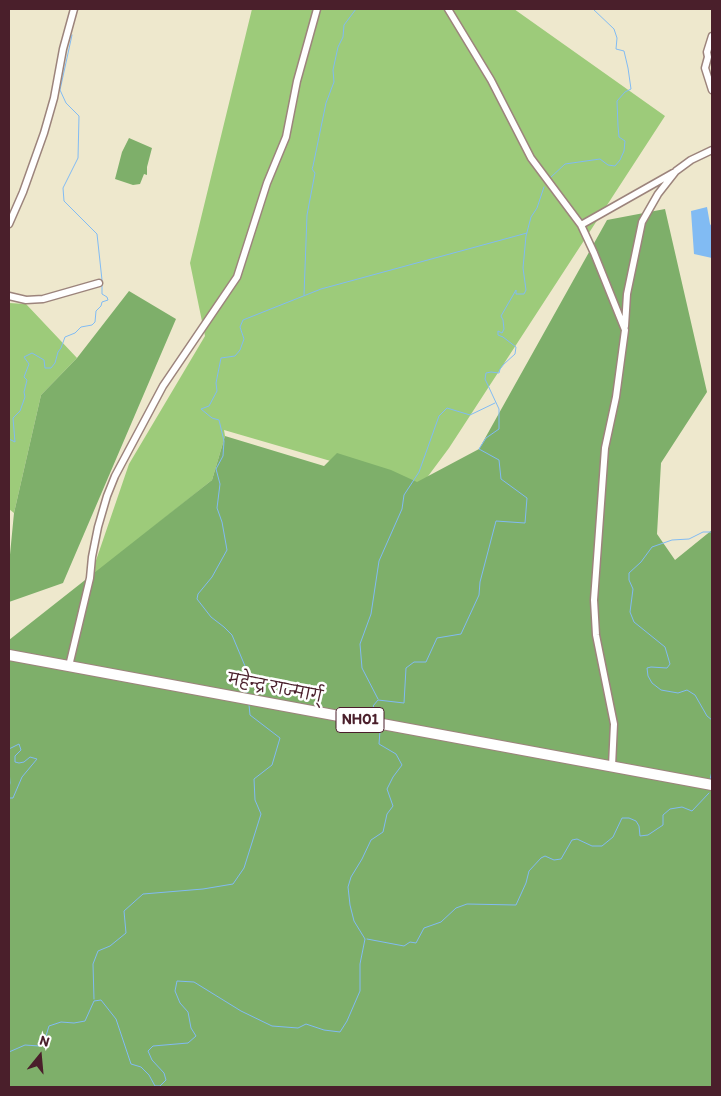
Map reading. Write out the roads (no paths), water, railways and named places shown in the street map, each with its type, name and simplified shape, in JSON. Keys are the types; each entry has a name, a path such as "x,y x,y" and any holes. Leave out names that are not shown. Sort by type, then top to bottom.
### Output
{"highway":[{"name":"महेन्द्र राज्मार्ग्","path":"9,654 712,785"}],"street":[{"path":"9,224 23,192 44,133 54,98 62,49 74,9"},
{"path":"69,666 90,578 98,527 107,496 115,476 164,386 237,277 267,184 286,137 297,81 317,9"},
{"path":"448,9 492,80 531,158 581,225 625,330"},
{"path":"712,36 705,68 712,90"},
{"path":"581,225 676,171 691,160 712,150"},
{"path":"612,766 614,724 596,636 594,600 605,448 616,397 625,330 627,294 642,222 658,194 676,171"},
{"path":"9,296 26,300 43,299 99,283"}],"water":[{"path":"707,207 712,227 712,258 694,254 691,211"}],"waterway":[{"path":"304,295 307,215 315,173 312,169 326,103 334,82 333,70 338,47 343,37 344,25 356,9"},
{"path":"550,178 565,164 600,159 608,165 615,166 624,151 625,141 619,137 617,101 625,92 631,89 628,68 624,51 616,49 617,38 614,29 593,9"},
{"path":"9,439 15,442 13,418 20,411 25,397 24,392 27,380 24,377 29,364 24,357 32,353 44,360 45,368 51,368 55,363 65,337 75,333 81,327 92,325 95,322 96,311 102,302 108,300 102,294 97,234 64,201 63,188 78,158 79,116 66,103 60,90 72,35"},
{"path":"383,718 373,706 378,700 404,703 406,668 414,662 426,662 437,638 461,634 479,595 480,582 496,521 525,523 527,498 501,479 499,460 479,449 486,438 499,429 499,409 485,379 486,373 499,373 504,364 515,354 516,347 498,335 498,331 502,333 504,329 501,316 516,290 516,294 524,294 526,290 523,268 526,236 531,217 537,208 544,187"},
{"path":"247,694 245,666 232,635 211,617 197,599 198,594 212,577 227,550 222,522 217,508 220,484 216,469 223,456 224,441 219,420 212,418 201,409 209,406 217,391 216,383 221,358 235,356 240,350 244,339 240,327 243,320 321,289 527,233"},
{"path":"378,699 362,668 360,644 371,614 379,561 402,509 404,495 419,472 439,416 447,408 470,415 495,403"},
{"path":"712,532 703,532 689,539 672,540 652,547 641,562 629,573 629,580 633,589 630,612 634,622 665,647 670,664 667,668 647,668 648,676 652,683 661,690 678,693 687,690 695,695 707,716 712,720"},
{"path":"94,999 93,964 98,951 110,946 126,933 124,911 143,894 203,889 233,884 244,868 261,814 255,800 254,779 272,765 280,738 250,715 249,705"},
{"path":"9,1052 25,1045 39,1046 45,1039 49,1026 61,1022 74,1023 85,1021 94,1001 101,1000 116,1019 131,1064 141,1067 149,1075 155,1086 160,1086 166,1080 164,1073 152,1060 148,1051 153,1046 188,1043 196,1036 191,1028 188,1012 180,1003 175,991 177,981 194,982 241,1011 272,1026 298,1028 306,1024 324,1030 340,1032 360,991 360,964 365,939 354,921 348,887 351,877 371,840 383,832 387,814 393,806 387,789 402,765 396,754 379,744 380,731"},
{"path":"9,749 19,744 21,750 15,756 15,762 24,762 30,757 37,759 22,777 13,798 9,798"},
{"path":"9,770 9,787"},
{"path":"710,780 712,771"},
{"path":"367,939 404,946 410,942 416,943 424,928 441,922 456,908 467,904 516,905 529,871 545,856 554,860 561,859 572,840 577,839 592,846 602,846 613,837 622,818 636,821 639,826 640,836 648,835 663,825 663,815 670,809 682,807 692,811 709,793"}]}
